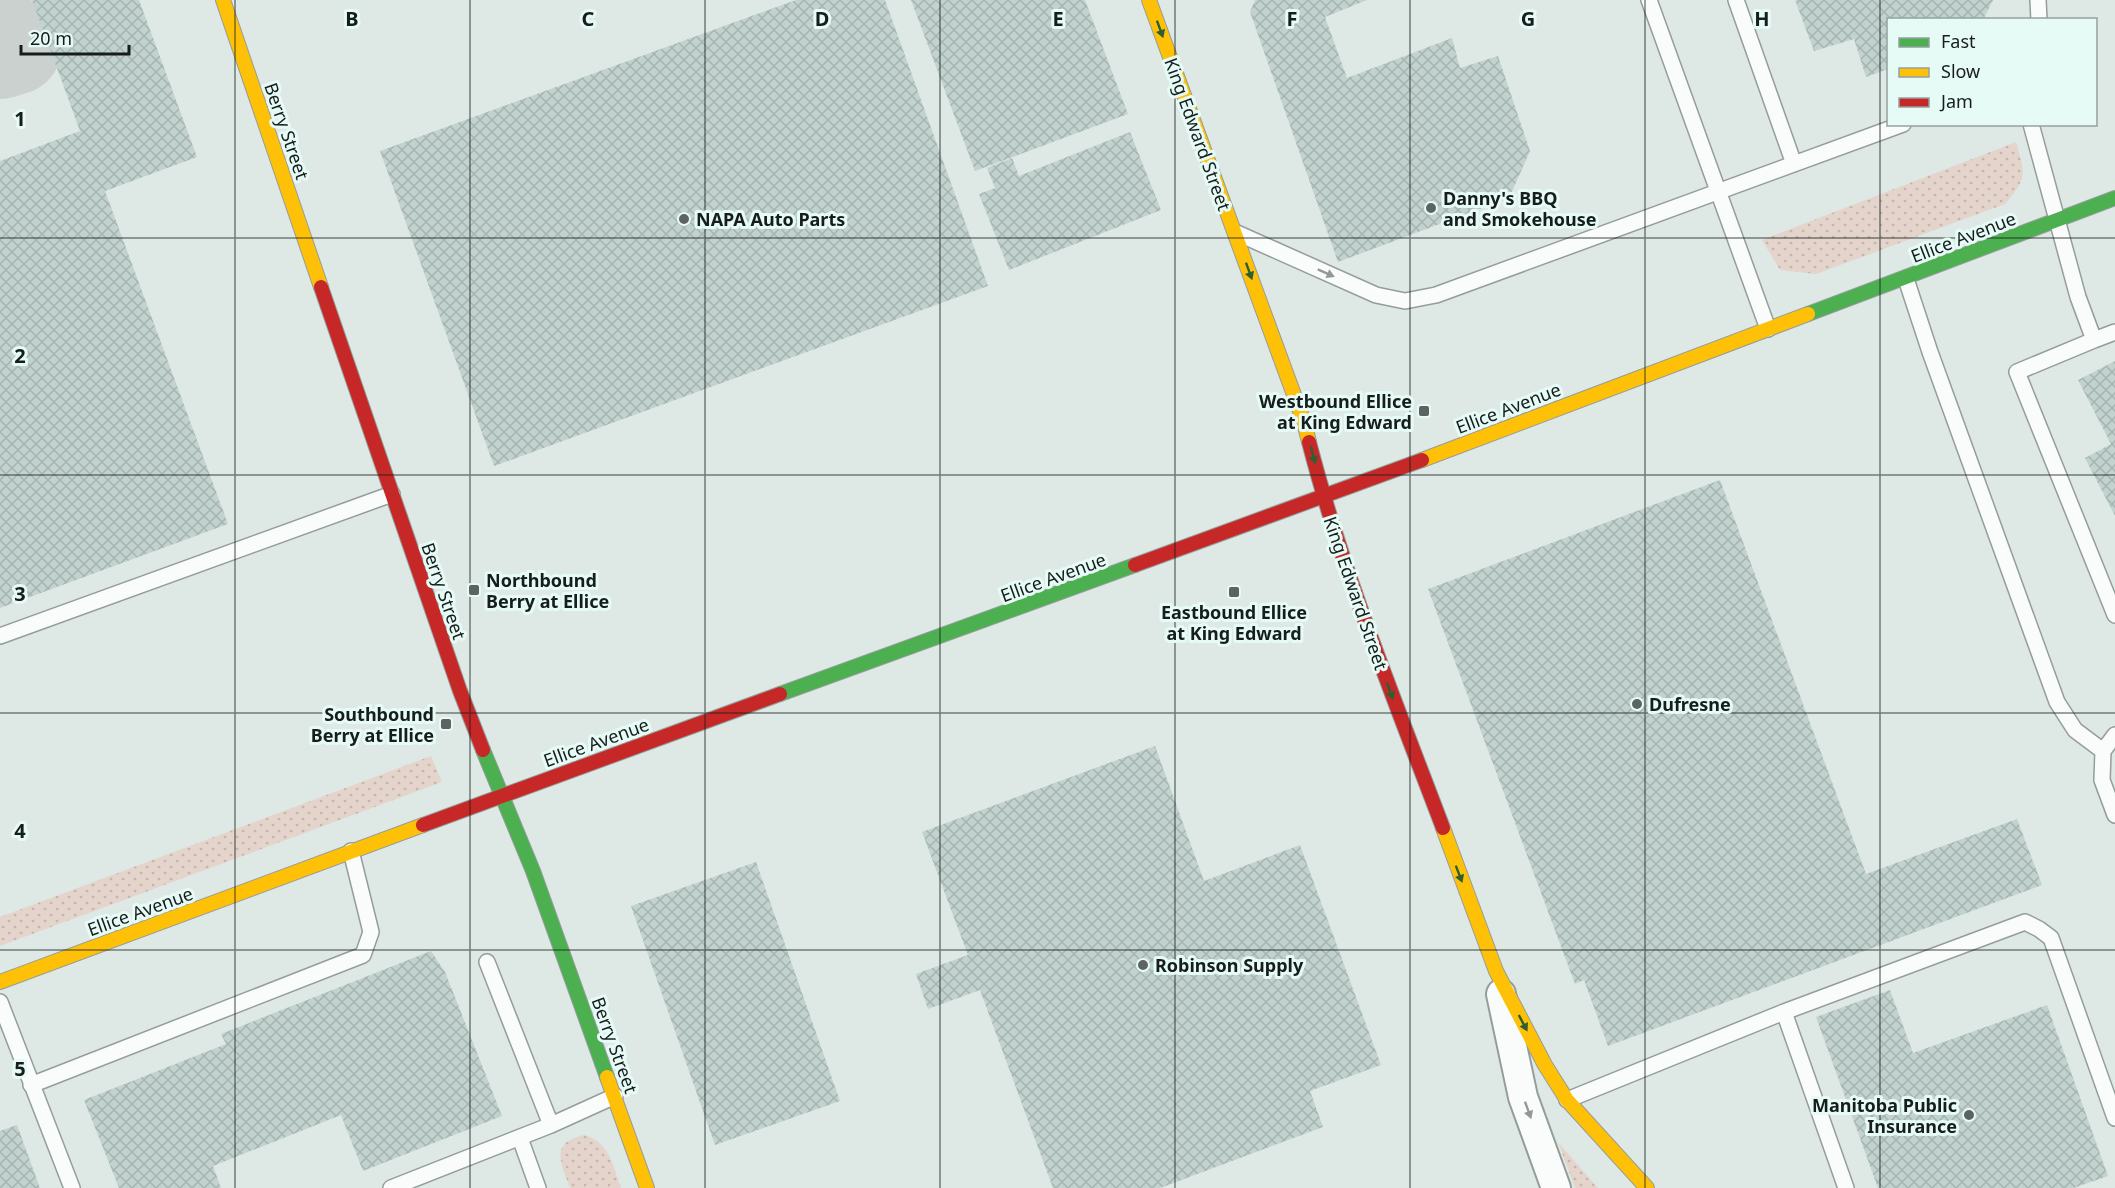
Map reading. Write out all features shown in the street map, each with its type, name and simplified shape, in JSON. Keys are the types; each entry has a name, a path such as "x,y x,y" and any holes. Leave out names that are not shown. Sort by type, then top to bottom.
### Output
{"main road":[{"name":"Berry Street","path":"223,0 471,720 533,870 647,1188"},
{"name":"King Edward Street","path":"1149,0 1304,422 1323,497 1345,568 1496,971"},
{"name":"Ellice Avenue","path":"0,982 351,851 1323,497 1906,279 2115,198"},
{"path":"1496,971 1545,1065 1567,1100 1647,1188"}],"street":[{"name":"King Edward Street","path":"1496,971 1523,1097 1556,1188"}],"lane":[{"path":"1649,0 1768,329"},
{"path":"1736,0 1794,164"},
{"path":"2038,0 2039,18"},
{"path":"1234,232 1377,295 1405,301 1436,295 1458,285 1898,126"},
{"path":"2032,126 2078,297 2094,340"},
{"path":"1906,279 1930,352 2057,702 2075,730 2103,751"},
{"path":"2115,332 2017,372 2115,615"},
{"path":"0,636 392,494"},
{"path":"2115,735 2103,751 2102,780 2115,815"},
{"path":"31,1084 363,955 371,932 351,851"},
{"path":"1567,1100 1784,1012 2025,922 2051,938 2115,1118"},
{"path":"487,962 551,1125"},
{"path":"0,1002 72,1188"},
{"path":"1784,1012 1846,1188"},
{"path":"392,1188 520,1138 615,1096"},
{"path":"520,1138 538,1188"}],"shaded area":[{"path":"2016,142 2023,169 2021,181 2005,204 1816,274 1780,270 1762,240"},
{"path":"431,756 442,782 0,946 0,917"},
{"path":"584,1135 592,1138 605,1149 621,1188 570,1188 560,1155 566,1143"},
{"path":"1558,1142 1598,1188 1575,1188"}],"building":[{"path":"32,0 139,0 197,157 105,191 228,524 0,608 0,161 80,131"},
{"name":"NAPA Auto Parts","path":"796,0 885,0 988,286 494,466 380,151"},
{"path":"911,0 1085,0 1128,114 975,171"},
{"path":"1255,0 1367,0 1325,17 1347,78 1452,38 1460,68 1498,56 1530,151 1509,198 1338,262 1250,12"},
{"path":"1795,0 1993,0 1984,18 1887,18 1887,69 1866,77 1854,39 1814,51"},
{"path":"1130,132 1161,210 1009,270 979,194 995,188 987,168 1012,158 1019,176"},
{"path":"2115,361 2115,516 2085,458 2111,444 2078,380"},
{"name":"Dufresne","path":"1720,480 1866,874 2017,819 2042,885 1608,1046 1584,980 1575,984 1428,589"},
{"name":"Robinson Supply","path":"1155,746 1204,881 1300,845 1381,1065 1310,1091 1323,1127 1160,1188 1053,1188 980,990 928,1009 916,974 968,955 922,832"},
{"path":"756,862 840,1101 715,1145 631,906"},
{"path":"431,951 445,972 502,1116 363,1171 341,1115 213,1166 221,1188 119,1188 84,1100 226,1044 221,1034"},
{"name":"Manitoba Public Insurance","path":"1890,990 1913,1053 2047,1005 2108,1176 2074,1188 1878,1188 1816,1017"},
{"path":"17,1125 40,1188 0,1188 0,1131"}],"taxiway":[{"path":"0,50 13,46"}],"traffic: fast":[{"path":"1808,314 2115,198"},
{"path":"780,694 1135,565"},
{"path":"483,750 533,871 607,1077"}],"traffic: slow":[{"path":"223,0 321,287"},
{"path":"1149,0 1304,422 1309,442"},
{"path":"1422,460 1808,314"},
{"path":"0,982 423,825"},
{"path":"1443,828 1496,971 1545,1065 1567,1100 1647,1188"},
{"path":"607,1077 647,1188"}],"traffic: jam":[{"path":"321,287 460,691 483,750"},
{"path":"1309,442 1354,589 1443,828"},
{"path":"1135,565 1422,460"},
{"path":"423,825 780,694"}],"place":[{"name":"Danny's BBQ and Smokehouse","path":"1431,208"},
{"name":"NAPA Auto Parts","path":"684,219"},
{"name":"Westbound Ellice at King Edward","path":"1424,411"},
{"name":"Northbound Berry at Ellice","path":"474,590"},
{"name":"Eastbound Ellice at King Edward","path":"1234,592"},
{"name":"Dufresne","path":"1637,704"},
{"name":"Southbound Berry at Ellice","path":"446,724"},
{"name":"Robinson Supply","path":"1143,965"},
{"name":"Manitoba Public Insurance","path":"1969,1115"}]}
